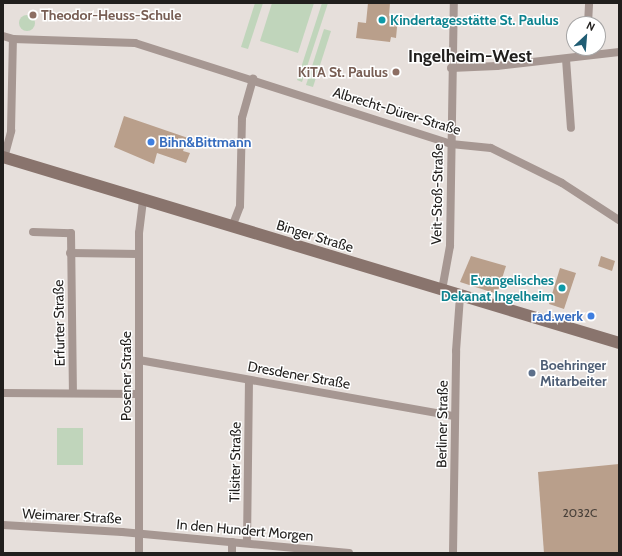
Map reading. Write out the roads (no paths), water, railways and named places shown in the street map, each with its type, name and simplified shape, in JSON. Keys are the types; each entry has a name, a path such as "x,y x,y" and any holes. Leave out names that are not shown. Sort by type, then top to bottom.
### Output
{"main road":[{"name":"Binger Straße","path":"4,158 619,343"}],"street":[{"name":"Veit-Stoß-Straße","path":"442,290 450,246 451,68 454,3"},
{"path":"588,16 589,3"},
{"path":"3,36 13,40 11,132 4,158"},
{"name":"Albrecht-Dürer-Straße","path":"13,40 135,43 253,79 451,144 485,146 509,156 562,183 619,220"},
{"path":"606,52 619,52"},
{"path":"451,68 566,59 575,56"},
{"path":"566,59 571,128"},
{"path":"232,227 240,206 242,118 253,79"},
{"name":"Posener Straße","path":"139,553 139,254 143,200"},
{"name":"Erfurter Straße","path":"33,232 71,233 70,253 73,394"},
{"path":"70,253 139,254"},
{"name":"Berliner Straße","path":"453,553 454,416 458,305 460,296"},
{"name":"Dresdener Straße","path":"139,360 249,381 454,416"},
{"name":"Tilsiter Straße","path":"247,543 249,381"},
{"path":"3,393 139,394"},
{"name":"Weimarer Straße","path":"3,525 139,533"},
{"name":"In den Hundert Morgen","path":"139,533 349,553"},
{"path":"232,542 232,553"}],"place":[{"name":"Theodor-Heuss-Schule","path":"33,15"},
{"name":"Kindertagesstätte St. Paulus","path":"382,20"},
{"name":"KiTA St. Paulus","path":"396,72"},
{"name":"Bihn&Bittmann","path":"151,142"},
{"name":"Evangelisches Dekanat Ingelheim","path":"562,288"},
{"name":"rad.werk","path":"591,316"},
{"name":"Boehringer Mitarbeiter","path":"532,373"}],"district":[{"name":"Ingelheim-West","path":"470,56"}]}
